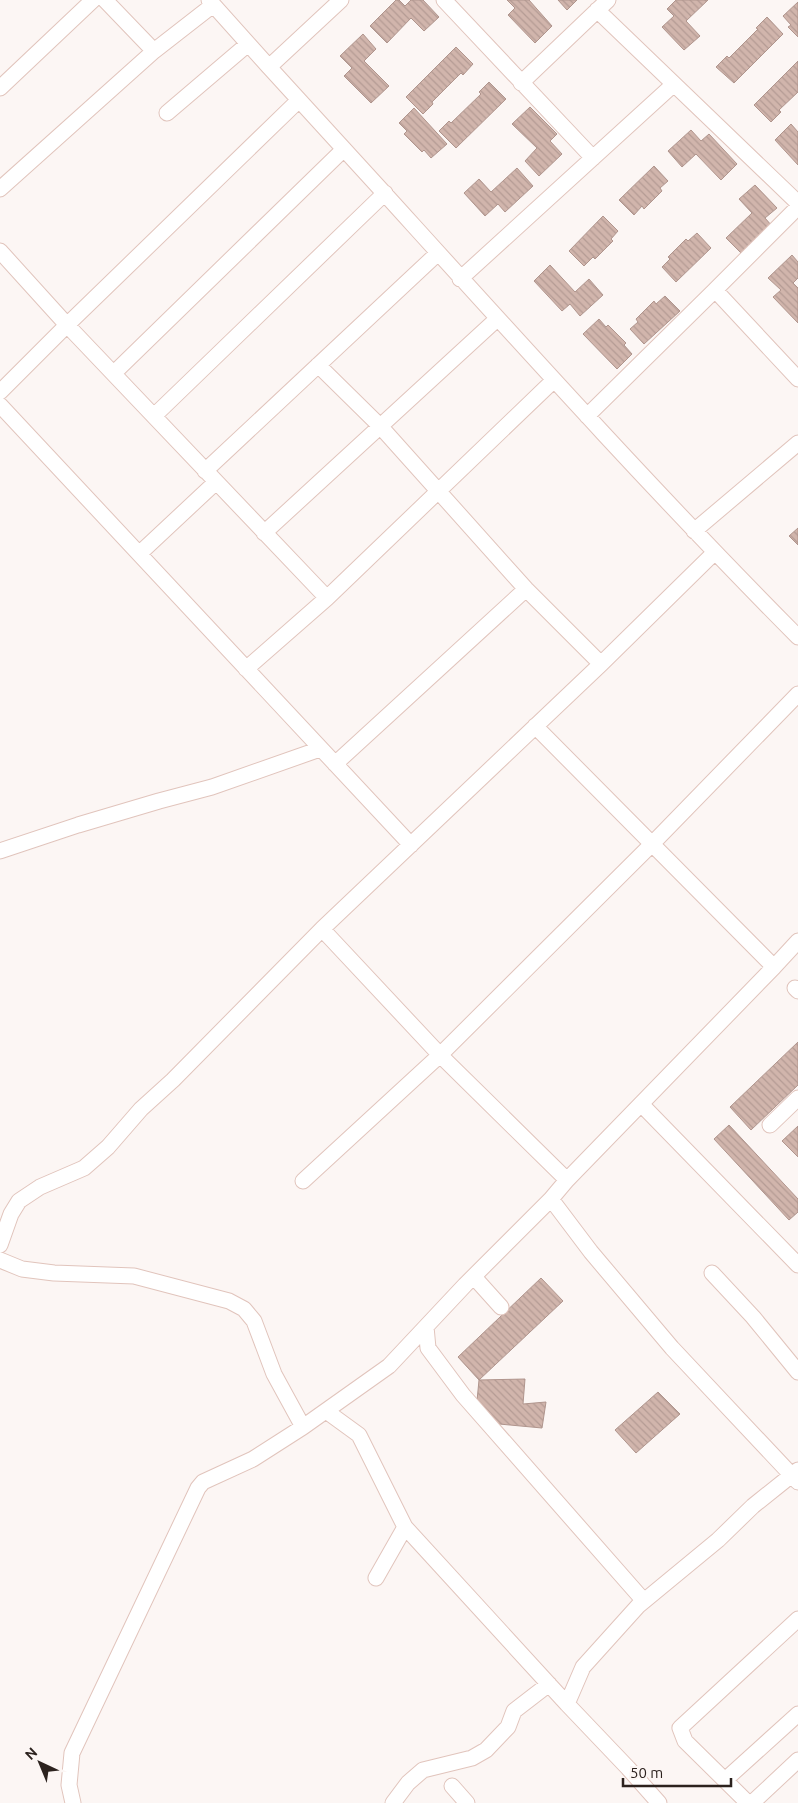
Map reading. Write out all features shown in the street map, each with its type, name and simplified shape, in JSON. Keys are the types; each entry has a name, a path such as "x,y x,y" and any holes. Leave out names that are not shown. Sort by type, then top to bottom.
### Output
{"street":[{"path":"0,88 93,0"},
{"path":"105,0 154,51"},
{"path":"269,66 341,0"},
{"path":"444,0 593,158"},
{"path":"0,189 211,2 385,193 460,279 714,553 798,637"},
{"path":"521,83 603,5 674,84 798,205 587,416"},
{"path":"167,113 248,44"},
{"path":"460,279 674,84"},
{"path":"0,392 299,100"},
{"path":"114,373 344,149"},
{"path":"154,416 385,193"},
{"path":"0,250 67,325 327,598"},
{"path":"205,471 438,253"},
{"path":"715,290 798,380"},
{"path":"264,533 497,318"},
{"path":"318,365 380,426 526,590 601,664"},
{"path":"246,669 327,598 554,380"},
{"path":"0,404 411,845"},
{"path":"694,531 798,443"},
{"path":"139,554 216,482"},
{"path":"0,1245 19,1201 31,1192 84,1168 92,1162 108,1147 141,1109 173,1080 322,929 601,664 714,553"},
{"path":"335,764 526,590"},
{"path":"303,1181 440,1055 652,845 798,694"},
{"path":"535,726 774,967"},
{"path":"0,851 123,811 212,787 320,749"},
{"path":"322,929 440,1055 567,1180"},
{"path":"73,1803 69,1786 72,1753 202,1482 253,1459 303,1427 389,1366 798,942"},
{"path":"770,1125 798,1098"},
{"path":"641,1104 798,1265"},
{"path":"551,1199 591,1252 672,1348 796,1476 754,1506 718,1540 644,1601 583,1667 567,1704"},
{"path":"0,1260 22,1268 54,1273 134,1276 229,1301 244,1309 254,1321 274,1374 303,1427"},
{"path":"712,1273 753,1317 798,1372"},
{"path":"474,1277 501,1307"},
{"path":"426,1326 428,1348 463,1395 644,1601"},
{"path":"326,1411 358,1435 405,1527 660,1803"},
{"path":"376,1578 405,1527"},
{"path":"798,1619 680,1728 685,1741 750,1803 798,1760"},
{"path":"393,1803 408,1783 423,1770 472,1758 486,1750 508,1727 514,1712 549,1684"},
{"path":"725,1780 798,1714"},
{"path":"452,1786 467,1803"}],"building":[{"path":"396,0 399,0 405,6 411,0 423,0 439,17 424,31 411,18 387,43 370,26"},
{"path":"507,0 529,0 552,26 535,43 508,15 515,8"},
{"path":"558,0 577,0 567,10"},
{"path":"676,0 708,0 686,21 700,36 684,50 662,27 674,16 667,9"},
{"path":"798,2 798,37 788,27 791,25 783,16"},
{"path":"767,17 783,34 734,83 716,67 727,56 729,58 758,29 756,28"},
{"path":"363,34 376,49 364,61 389,86 371,103 344,76 352,68 340,56"},
{"path":"456,47 473,64 463,75 461,73 432,102 433,104 423,114 406,97"},
{"path":"798,61 798,92 779,110 781,112 771,122 754,105"},
{"path":"489,82 506,99 456,148 439,131 449,121 451,123 481,94 479,92"},
{"path":"530,107 557,134 550,141 562,154 539,176 525,161 537,148 512,124"},
{"path":"414,108 447,144 431,158 404,134 407,131 399,123"},
{"path":"791,124 798,132 798,165 775,140"},
{"path":"691,130 701,141 709,134 737,164 721,180 696,154 682,167 668,151"},
{"path":"654,166 668,181 660,188 662,191 644,209 642,206 634,215 619,200"},
{"path":"517,168 533,186 505,212 498,204 485,216 464,193 479,179 491,192"},
{"path":"755,185 777,208 765,218 772,226 742,254 726,238 752,213 739,199"},
{"path":"603,216 618,231 611,239 613,241 595,259 593,257 584,266 569,251"},
{"path":"697,233 711,248 676,282 662,267 670,259 668,257 686,239 688,241"},
{"path":"792,255 798,262 798,278 793,283 798,288 798,323 773,297 781,290 768,278"},
{"path":"550,265 575,292 589,279 603,295 580,316 570,304 562,311 534,281"},
{"path":"665,296 680,311 644,344 630,329 638,322 636,319 654,301 656,304"},
{"path":"599,319 626,343 624,345 632,354 617,369 583,334"},
{"path":"798,528 798,545 789,536"},
{"path":"798,1042 798,1085 751,1130 730,1107"},
{"path":"729,1125 798,1199 798,1212 789,1220 714,1139"},
{"path":"798,1126 798,1157 782,1141"},
{"path":"541,1278 563,1301 479,1380 458,1357"},
{"path":"525,1379 523,1404 546,1402 542,1428 499,1424 477,1401 479,1380"},
{"path":"658,1392 680,1414 636,1453 615,1430"}]}
